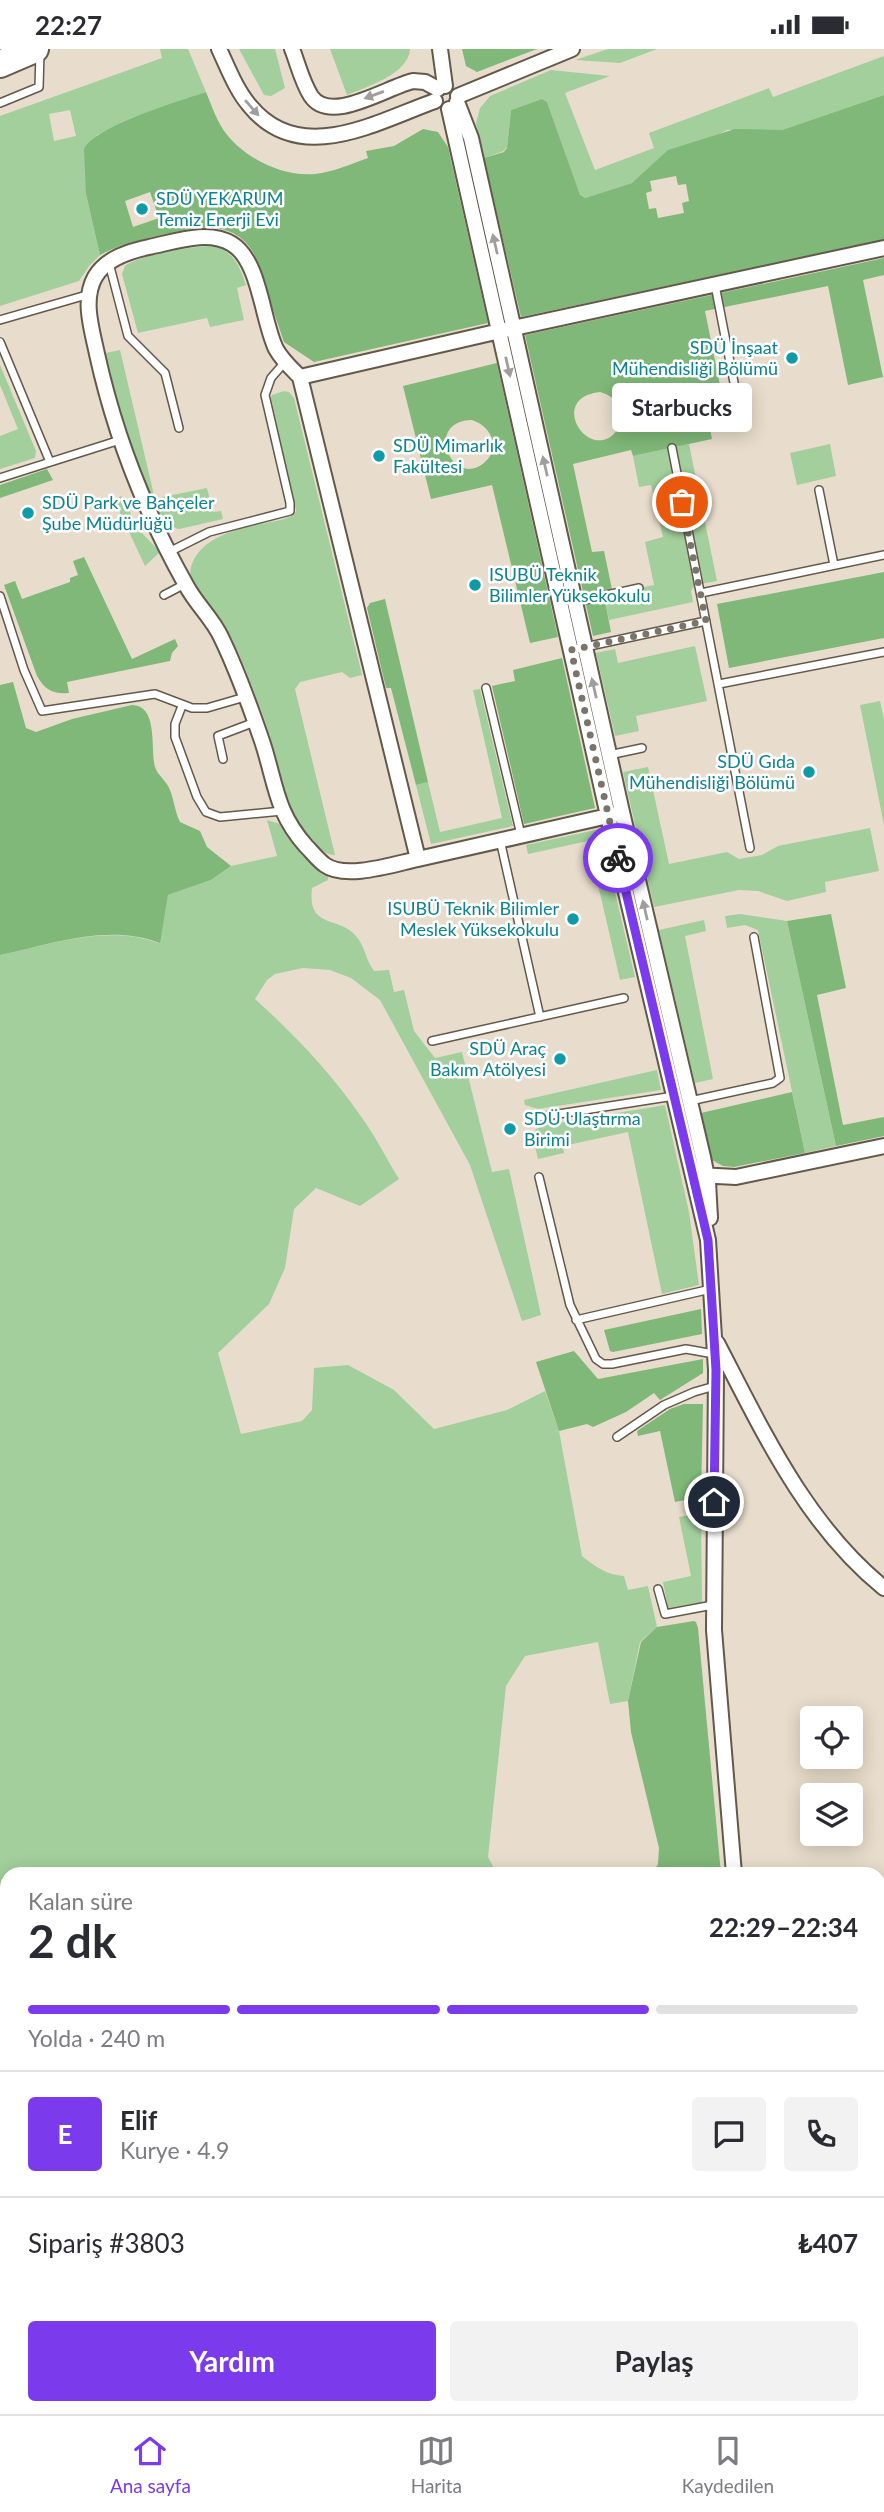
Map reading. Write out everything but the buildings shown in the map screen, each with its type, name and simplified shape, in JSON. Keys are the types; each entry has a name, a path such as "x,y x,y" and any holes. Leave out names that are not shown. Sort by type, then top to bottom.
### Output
{"highway":[{"path":"0,64 35,49"}],"street":[{"path":"219,49 248,104 265,121 296,136 316,138 349,132 453,87 455,103 471,138 507,329 615,814 674,1095 709,1205 708,1240 715,1339 713,1605 733,1867"},
{"path":"292,49 308,90 324,107 344,106 413,81 425,82 439,92"},
{"path":"440,49 439,92 442,109 572,49"},
{"path":"418,859 300,377 285,362 274,345 248,262 233,244 220,238 197,238 142,248 108,262 95,276 90,294 93,334 106,394 120,440 135,482 185,584 218,631 255,722 282,811 291,828 318,858 337,870 370,869 418,859 615,814"},
{"path":"300,377 507,329 884,248"},
{"path":"507,329 575,602 578,648 609,755 615,814 690,1101 700,1175"},
{"path":"700,1175 736,1177 884,1146"},
{"path":"715,1339 785,1470 809,1508 836,1542 884,1588"}],"lane":[{"path":"0,103 39,87 40,49"},
{"path":"108,262 128,336 165,373 179,428"},
{"path":"715,285 737,398"},
{"path":"0,320 90,294"},
{"path":"0,342 50,462"},
{"path":"169,552 209,532 290,511 265,395 271,378 285,362"},
{"path":"0,478 120,440"},
{"path":"672,448 751,848"},
{"path":"819,490 834,565"},
{"path":"701,593 884,555"},
{"path":"164,595 185,584"},
{"path":"575,602 639,588"},
{"path":"0,596 24,670 43,711 155,694 192,708 207,708 245,697"},
{"path":"578,648 706,621"},
{"path":"719,684 884,652"},
{"path":"486,688 521,835"},
{"path":"182,706 175,724 175,737 197,797 206,812 220,817 282,811"},
{"path":"223,759 218,736 255,722"},
{"path":"609,755 642,748"},
{"path":"500,840 540,1017"},
{"path":"690,1101 773,1083 780,1078 754,937"},
{"path":"432,1041 624,998"},
{"path":"533,1118 674,1095"},
{"path":"540,1177 567,1298 596,1359 603,1364 612,1364 687,1349 715,1355"},
{"path":"576,1320 712,1289"},
{"path":"617,1437 664,1405 715,1386"},
{"path":"659,1589 665,1614 713,1605"}],"green space":[{"path":"160,49 188,49 206,92 97,135 86,194 100,255 79,281 0,306 0,116 162,58","holes":["70,110 76,136 54,141 49,114"]},
{"path":"239,49 275,49 285,88 271,96 264,95"},
{"path":"330,49 410,49 408,58 395,72 375,84 347,95"},
{"path":"462,49 537,49 477,72 466,66"},
{"path":"608,49 657,49 620,63 575,60"},
{"path":"884,56 884,95 782,130 727,130 646,172 632,183 585,198 580,196 547,102 542,99 511,110 507,147 504,151 484,158 476,123 480,108 490,96 551,70 610,76 565,93 595,170 654,148 649,133 769,88 773,97"},
{"path":"206,92 224,131 236,145 267,165 291,173 315,174 335,170 368,158 366,151 394,146 423,129 438,132 448,147 488,323 314,362 284,342 254,254 236,235 225,230 201,228 130,243 100,255 86,194 84,149 91,140 121,123","holes":["150,192 159,218 133,227 125,201"]},
{"path":"884,95 884,240 521,317 484,158 504,152 507,148 511,110 542,99 547,102 580,195 585,198 632,183 668,150 735,129 782,130","holes":["676,176 678,185 686,184 689,201 682,203 684,213 658,218 656,208 649,209 646,193 652,191 650,181"]},
{"path":"215,246 232,256 241,272 246,285 237,288 244,320 210,327 207,318 138,333 122,274 125,266 168,251"},
{"path":"884,258 884,275 863,280 883,377 848,385 828,286 705,311 725,410 707,413 712,439 633,456 631,450 573,464 592,552 604,551 613,594 604,596 611,632 593,636 525,335","holes":["600,392 619,406 621,423 607,439 596,440 586,436 578,427 574,416 576,406 584,397"]},
{"path":"120,350 154,495 158,498 207,488 213,512 221,511 223,519 179,529 166,521 154,504 132,451 106,353"},
{"path":"497,363 558,637 530,643 492,485 431,499 403,386","holes":["472,420 479,423 492,438 492,451 484,463 472,469 462,467 453,461 448,452 446,441 449,431 457,423"]},
{"path":"0,365 36,451 35,458 0,469 0,436 18,429 0,385"},
{"path":"284,391 294,398 362,675 350,678 342,672 300,682 295,689 335,855 316,846 294,817 286,800 267,727 243,663 225,627 198,593 190,571 198,553 219,537 294,515 296,511 271,398 272,395"},
{"path":"689,444 717,581 695,585 691,591 693,602 609,620 604,596 654,585 645,542 663,537 651,485 639,487 633,456"},
{"path":"830,444 836,476 797,485 790,453"},
{"path":"47,469 53,480 0,498 0,485"},
{"path":"121,496 141,532 160,552 145,566 114,500"},
{"path":"84,557 132,659 175,639 178,646 170,661 67,682 69,693 58,693 46,688 37,676 4,585 15,581 22,599 70,582 70,578 78,575 73,561"},
{"path":"884,572 884,638 729,668 717,604"},
{"path":"385,599 428,782 416,785 391,688 386,688 367,608 370,603"},
{"path":"695,646 707,701 636,716 639,731 615,736 596,653 615,649 618,663"},
{"path":"562,658 595,808 524,824 492,686 515,681 513,670"},
{"path":"13,682 26,728 36,732 72,719 132,705 141,707 146,712 152,730 155,767 169,787 180,822 200,831 207,847 231,866 211,880 168,895 160,943 140,937 100,935 0,955 0,685"},
{"path":"480,689 513,826 431,844 416,785 428,782 440,832 502,818 473,690"},
{"path":"880,701 884,719 884,825 860,705"},
{"path":"648,767 669,864 727,852 739,859 762,855 778,846 870,828 879,871 825,882 826,892 787,901 758,891 739,890 654,907 623,772"},
{"path":"267,820 280,824 308,858 328,874 328,880 312,888 314,910 325,920 349,930 356,936 374,971 389,970 394,992 404,990 414,1031 435,1058 462,1052 492,1172 509,1169 541,1315 522,1321 470,1165 380,1000 351,978 330,970 303,968 275,974 267,980 255,999 297,1040 336,1084 365,1123 399,1179 360,1206 316,1188 294,1209 285,1268 269,1304 218,1353 241,1434 302,1421 312,1410 314,1368 348,1365 394,1390 434,1429 507,1410 545,1391 559,1431 582,1556 602,1570 624,1576 628,1590 648,1586 657,1627 640,1642 628,1701 610,1704 598,1642 525,1656 506,1686 488,1857 493,1867 0,1867 0,955 59,941 100,936 120,935 159,943 168,895 211,880 231,866 277,856"},
{"path":"600,829 635,977 620,980 588,841 528,854 526,845"},
{"path":"740,914 787,921 836,1146 805,1153 758,930 745,925 727,928 725,916"},
{"path":"831,914 846,988 817,995 843,1125 884,1117 884,1136 836,1146 787,921"},
{"path":"704,920 706,931 685,936 713,1079 695,1083 659,930"},
{"path":"657,1070 661,1090 538,1109 525,1105 524,1100"},
{"path":"792,1092 805,1153 734,1167 723,1166 712,1160 701,1113"},
{"path":"665,1105 689,1212 699,1285 662,1294 628,1132 563,1146 564,1153 538,1159 532,1133 540,1126"},
{"path":"701,1309 702,1334 610,1351 604,1330"},
{"path":"574,1351 598,1379 703,1359 703,1373 660,1400 654,1393 626,1412 593,1427 587,1424 559,1431 536,1362"},
{"path":"684,1404 703,1404 701,1497 675,1502 660,1431 638,1436 637,1431 670,1409"},
{"path":"701,1513 702,1602 668,1608 663,1582 691,1576 679,1517"},
{"path":"694,1621 698,1628 720,1867 656,1867 659,1848 631,1732 628,1701 641,1642 657,1627"}],"way so far":[{"path":"618,858 571,650 706,621 682,502"}],"place":[{"name":"SDÜ YEKARUM Temiz Enerji Evi","path":"142,209"},
{"name":"SDÜ İnşaat Mühendisliği Bölümü","path":"792,358"},
{"name":"SDÜ Mimarlık Fakültesi","path":"379,456"},
{"name":"Starbucks","path":"682,502"},
{"name":"SDÜ Park ve Bahçeler Şube Müdürlüğü","path":"28,513"},
{"name":"ISUBÜ Teknik Bilimler Yüksekokulu","path":"475,585"},
{"name":"SDÜ Gıda Mühendisliği Bölümü","path":"809,772"},
{"name":"ISUBÜ Teknik Bilimler Meslek Yüksekokulu","path":"573,919"},
{"name":"SDÜ Araç Bakım Atölyesi","path":"560,1059"},
{"name":"SDÜ Ulaştırma Birimi","path":"510,1129"}],"route":[{"path":"618,858 708,1240 716,1370 714,1502"}]}
